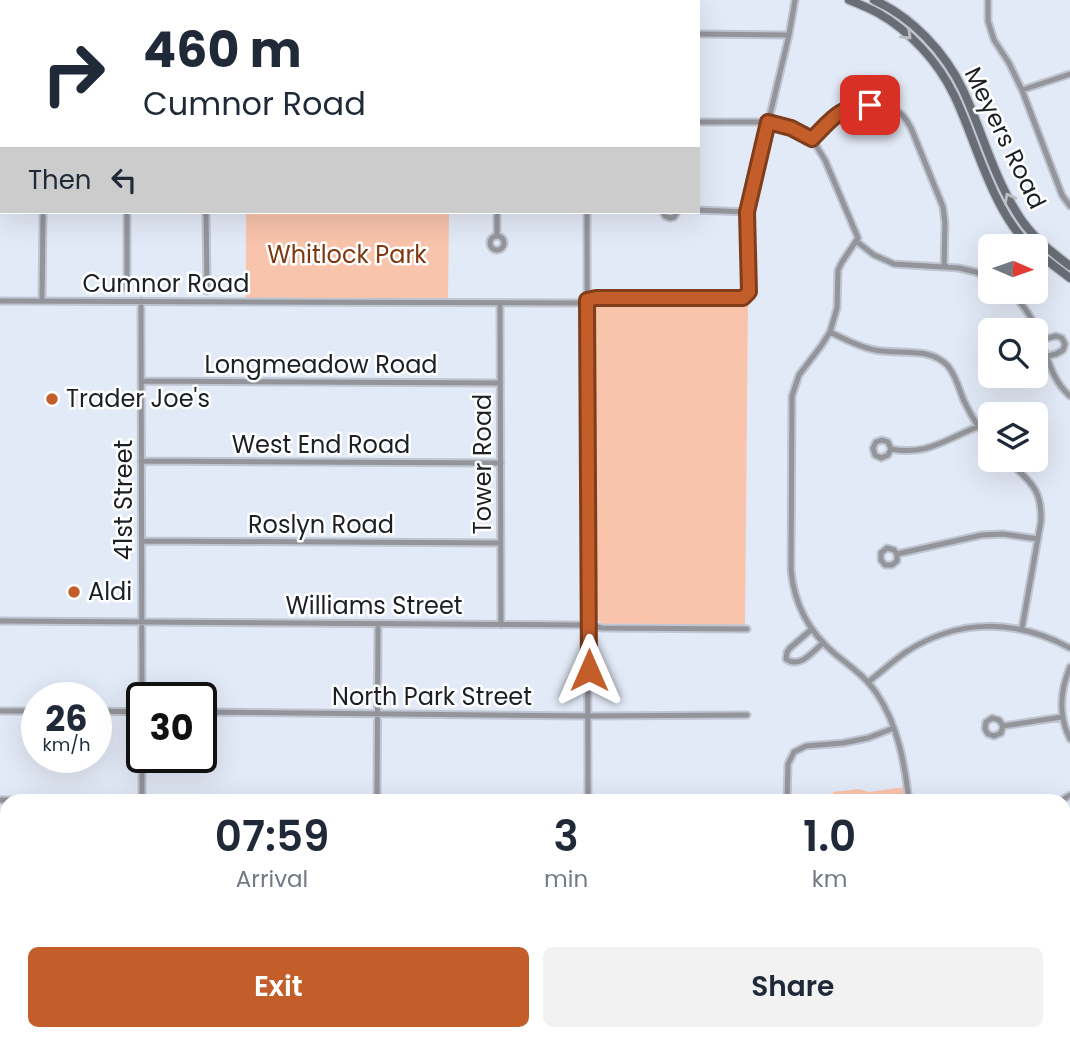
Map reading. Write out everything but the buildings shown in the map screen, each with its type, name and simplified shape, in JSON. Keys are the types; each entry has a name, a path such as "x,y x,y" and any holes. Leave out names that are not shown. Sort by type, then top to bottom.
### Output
{"street":[{"path":"700,210 747,212 795,0"},
{"name":"Meyers Road","path":"849,0 900,27 937,67 953,94 994,193 1020,234"},
{"name":"Meyers Road","path":"874,0 906,19 946,61 963,89 995,169 1018,215 1034,236 1070,266"},
{"path":"988,0 990,32 1022,90 1062,195 1070,206"},
{"path":"700,34 789,35"},
{"path":"1022,90 1070,75"},
{"path":"812,139 840,112 853,106 883,106 904,116 943,207 944,266"},
{"path":"700,122 768,122 791,128 812,139 825,160 858,238 838,270 837,308 830,332 799,375 792,396 791,570 798,605 808,624 823,643 868,682 881,699 894,728 903,760 908,794"},
{"name":"Cumnor Road","path":"0,301 580,303 596,298 743,298 749,292 747,212"},
{"path":"127,214 127,289"},
{"path":"206,214 207,291"},
{"path":"497,214 497,236"},
{"path":"587,214 588,794"},
{"path":"42,301 43,216"},
{"path":"856,241 874,255 894,264 944,266 978,274"},
{"path":"1048,261 1070,278"},
{"name":"41st Street","path":"141,301 142,682"},
{"name":"Tower Road","path":"500,303 501,625"},
{"path":"830,332 873,350 932,356 947,366 954,376 977,427 926,449 891,449"},
{"path":"1048,338 1062,338 1065,344 1063,350 1048,356"},
{"path":"1048,359 1054,376 1070,396"},
{"name":"Longmeadow Road","path":"141,381 500,383"},
{"name":"West End Road","path":"141,461 501,463"},
{"path":"1021,472 1037,492 1042,511 1022,628"},
{"path":"897,554 982,535 1003,534 1038,539"},
{"name":"Roslyn Road","path":"142,541 501,543"},
{"name":"Williams Street","path":"0,621 588,625 603,628 747,629"},
{"path":"377,794 378,624"},
{"path":"868,682 905,652 949,632 970,627 1022,628 1050,637 1070,648"},
{"path":"812,629 790,648 786,659 789,662 800,662 823,643"},
{"path":"1070,667 1062,692 1061,709 1070,738"},
{"path":"0,711 21,711"},
{"name":"North Park Street","path":"217,712 747,715"},
{"path":"1003,726 1062,717"},
{"path":"787,794 788,764 794,752 806,746 857,741 894,728"},
{"path":"142,773 142,794"}],"green space":[{"name":"Whitlock Park","path":"246,214 449,214 448,298 246,298"},
{"path":"742,301 748,304 745,627 606,626 593,617 593,312 599,302"},
{"path":"905,787 906,794 833,794 859,789 869,792"}],"place":[{"name":"Trader Joe's","path":"52,399"},
{"name":"Aldi","path":"74,592"}],"route":[{"path":"589,670 587,300 743,298 749,292 747,212 768,122 791,128 812,139 840,112 853,106 870,105"}]}
